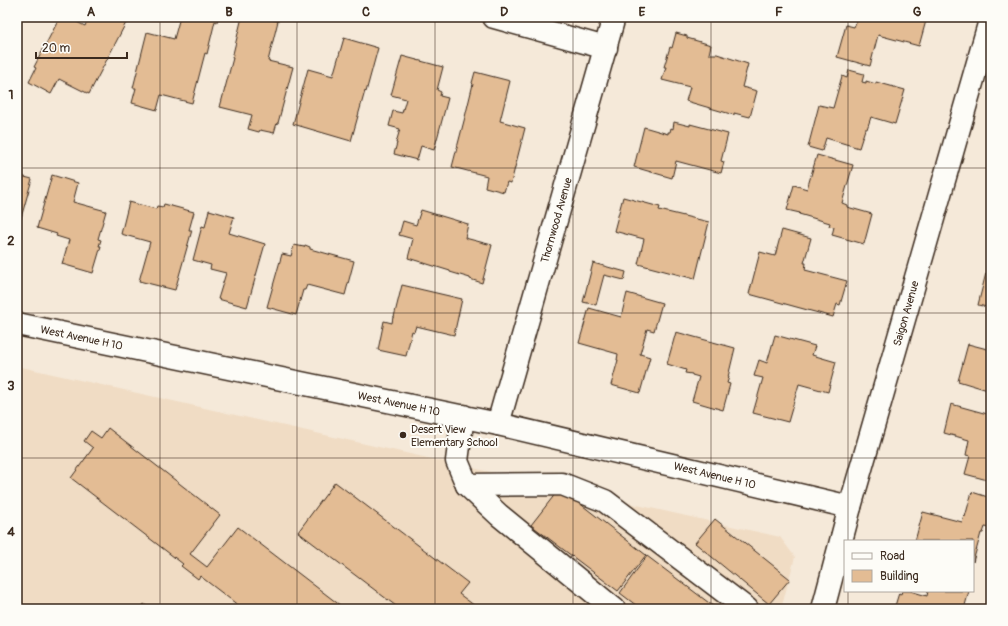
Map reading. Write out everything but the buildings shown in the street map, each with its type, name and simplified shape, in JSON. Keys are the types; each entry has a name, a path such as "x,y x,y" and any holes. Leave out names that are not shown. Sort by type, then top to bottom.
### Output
{"street":[{"path":"494,17 606,48"},
{"name":"Thornwood Avenue","path":"498,424 614,17"},
{"name":"Saigon Avenue","path":"823,609 850,507 991,17"},
{"name":"West Avenue H 10","path":"17,324 463,416 850,507"},
{"path":"463,416 456,461 467,485 499,515 614,609"},
{"path":"467,485 562,484 605,501 747,609"}],"shaded area":[{"path":"17,366 780,537 795,557 781,609 17,609"}],"place":[{"name":"Desert View Elementary School","path":"403,435"}]}
